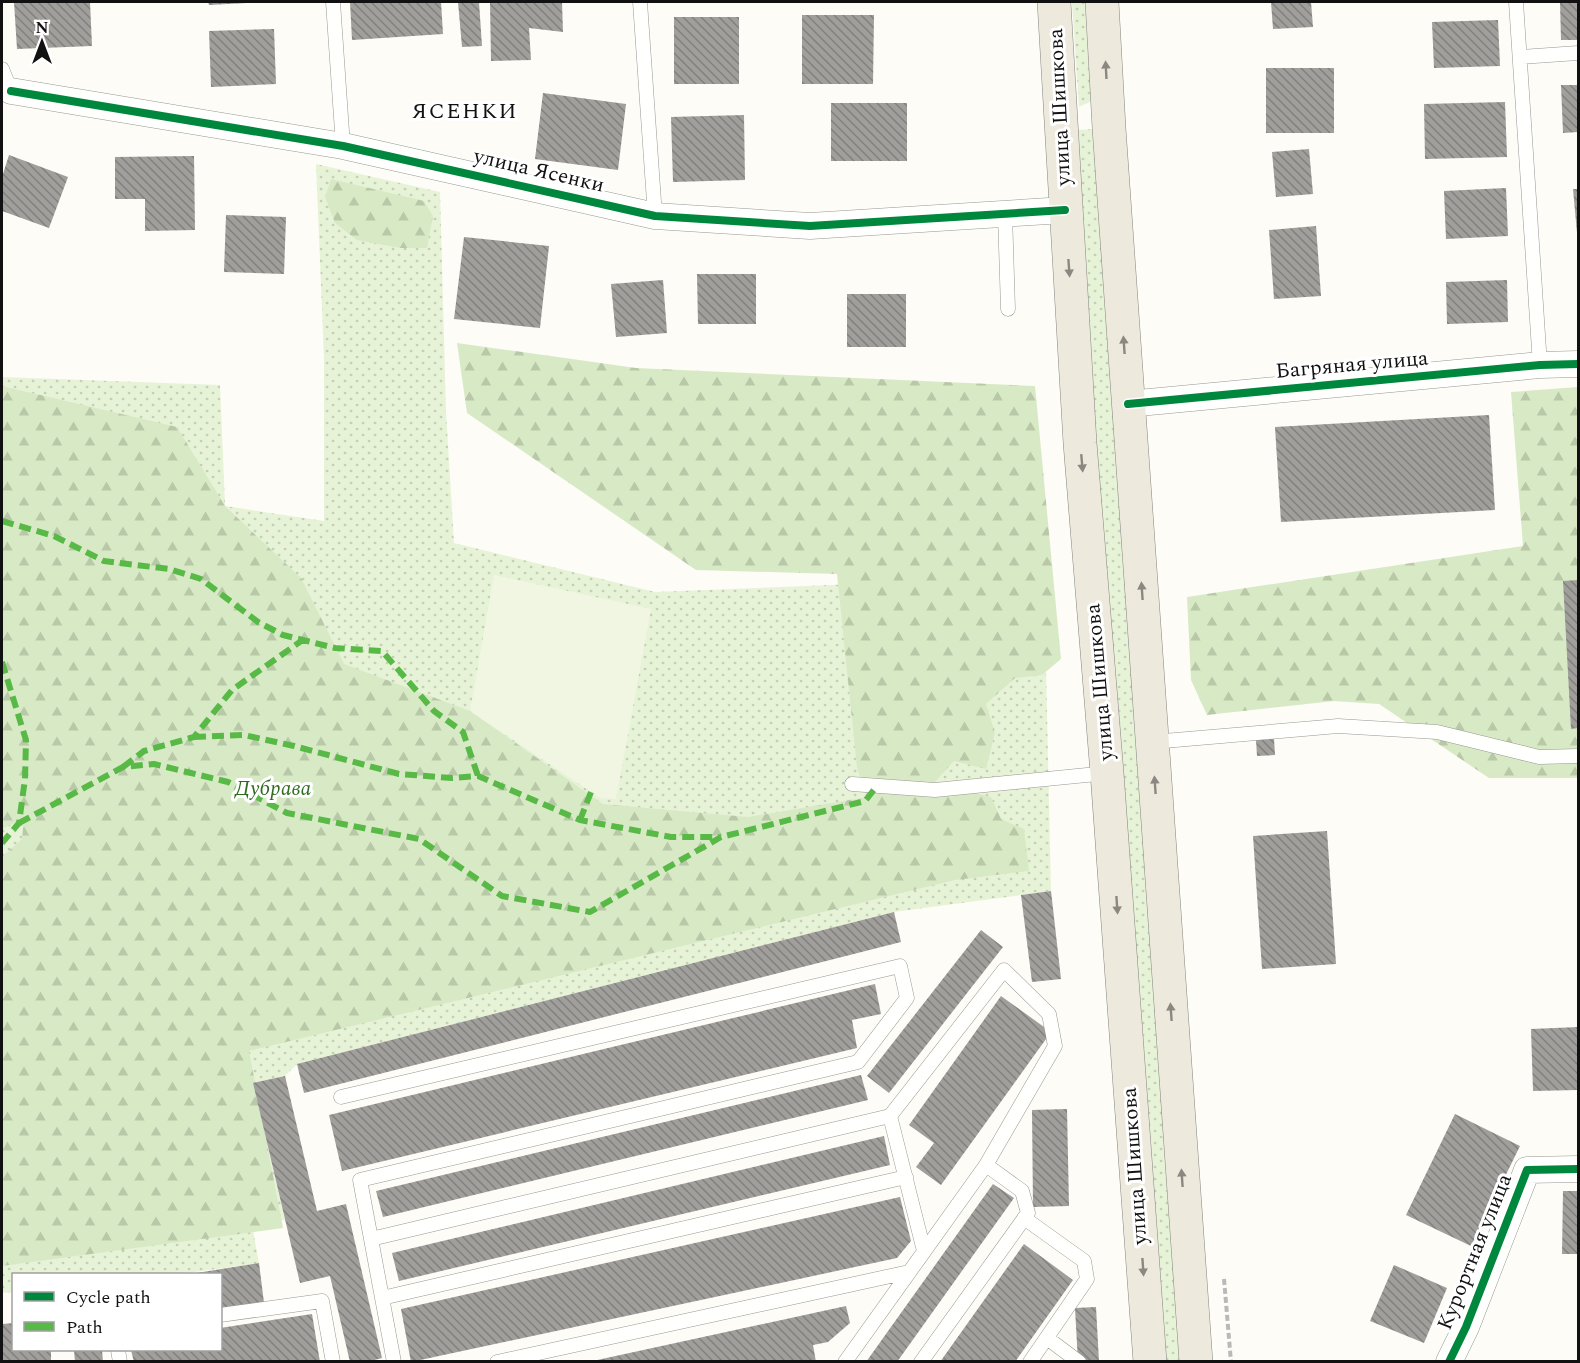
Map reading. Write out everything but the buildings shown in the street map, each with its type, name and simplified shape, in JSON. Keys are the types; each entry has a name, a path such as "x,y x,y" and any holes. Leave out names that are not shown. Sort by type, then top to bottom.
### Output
{"main road":[{"name":"улица Шишкова","path":"1054,2 1080,443 1107,773 1149,1362"},
{"path":"1102,2 1196,1362"},
{"path":"1063,131 1109,128"},
{"path":"1140,1224 1185,1222"}],"street":[{"name":"улица Ясенки","path":"5,84 343,146 655,216 810,226 1065,210"},
{"name":"Багряная улица","path":"1128,404 1540,365 1578,364"},
{"name":"Курортная улица","path":"1449,1362 1466,1327 1527,1170 1578,1169"}],"lane":[{"path":"333,2 343,146"},
{"path":"640,2 655,216"},
{"path":"1516,2 1540,365"},
{"path":"1520,57 1578,53"},
{"path":"1005,214 1008,309"},
{"path":"1152,742 1338,726 1437,732 1539,757 1578,756"},
{"path":"852,784 935,789 1107,773"},
{"path":"341,1097 900,966 907,998 858,1062 360,1180 394,1362"},
{"path":"371,1239 890,1116 1004,970 1049,1014 1055,1046 986,1165 844,1362"},
{"path":"890,1116 924,1251"},
{"path":"921,1362 1028,1213 1022,1191 986,1165"},
{"path":"382,1298 906,1177"},
{"path":"1024,1218 1084,1261 1087,1279 1030,1362"},
{"path":"497,1362 909,1272"},
{"path":"222,1316 322,1301 333,1362"},
{"path":"1047,1338 1079,1362"}],"green space":[{"path":"1072,2 1090,2 1096,99 1079,107"},
{"path":"1109,128 1196,1361 1150,1361 1063,131"},
{"name":"Дубрава","path":"316,164 440,192 446,412 454,543 655,592 1030,577 1044,579 1051,891 894,912 297,1064 285,1076 253,1084 285,1220 252,1225 259,1263 187,1273 12,1273 12,1292 2,1293 2,377 220,385 225,506 324,521 324,359"},
{"path":"331,179 424,201 433,216 427,248 400,248 357,240 335,223 325,197"},
{"name":"Дубрава","path":"457,343 636,368 1035,386 1061,659 1042,675 1015,678 986,704 995,733 986,769 954,761 935,782 991,797 1001,819 1024,829 1029,871 955,880 249,1051 283,1228 2,1266 2,857 22,839 24,818 2,829 2,386 177,427 225,506 301,578 344,664 470,711 603,804 748,817 867,797 857,768 837,574 696,570 467,413"},
{"path":"1578,387 1578,778 1489,778 1379,704 1334,701 1207,715 1191,680 1187,597 1523,546 1511,392"},
{"path":"494,575 651,609 616,799 600,798 470,711"}],"marked path":[{"path":"2,521 54,536 104,561 169,569 201,579 258,622 283,635 335,648 382,651 434,711 463,732 478,776"},
{"path":"123,767 144,751 194,737 232,690 304,639"},
{"path":"2,662 26,740 25,779 19,823 2,843"},
{"path":"194,737 244,735 399,774 452,778 478,776 580,820 671,837 719,837"},
{"path":"19,823 123,767 154,764 228,782 287,813 419,839 502,896 590,912 721,837 865,801 877,786"},
{"path":"580,820 591,792"}],"cycle path":[{"path":"11,91 343,146 655,216 810,226 1065,210"},
{"path":"1128,404 1540,365 1578,364"},
{"path":"1449,1362 1466,1327 1527,1170 1578,1169"}],"district":[{"name":"ЯСЕНКИ","path":"465,111"}]}
